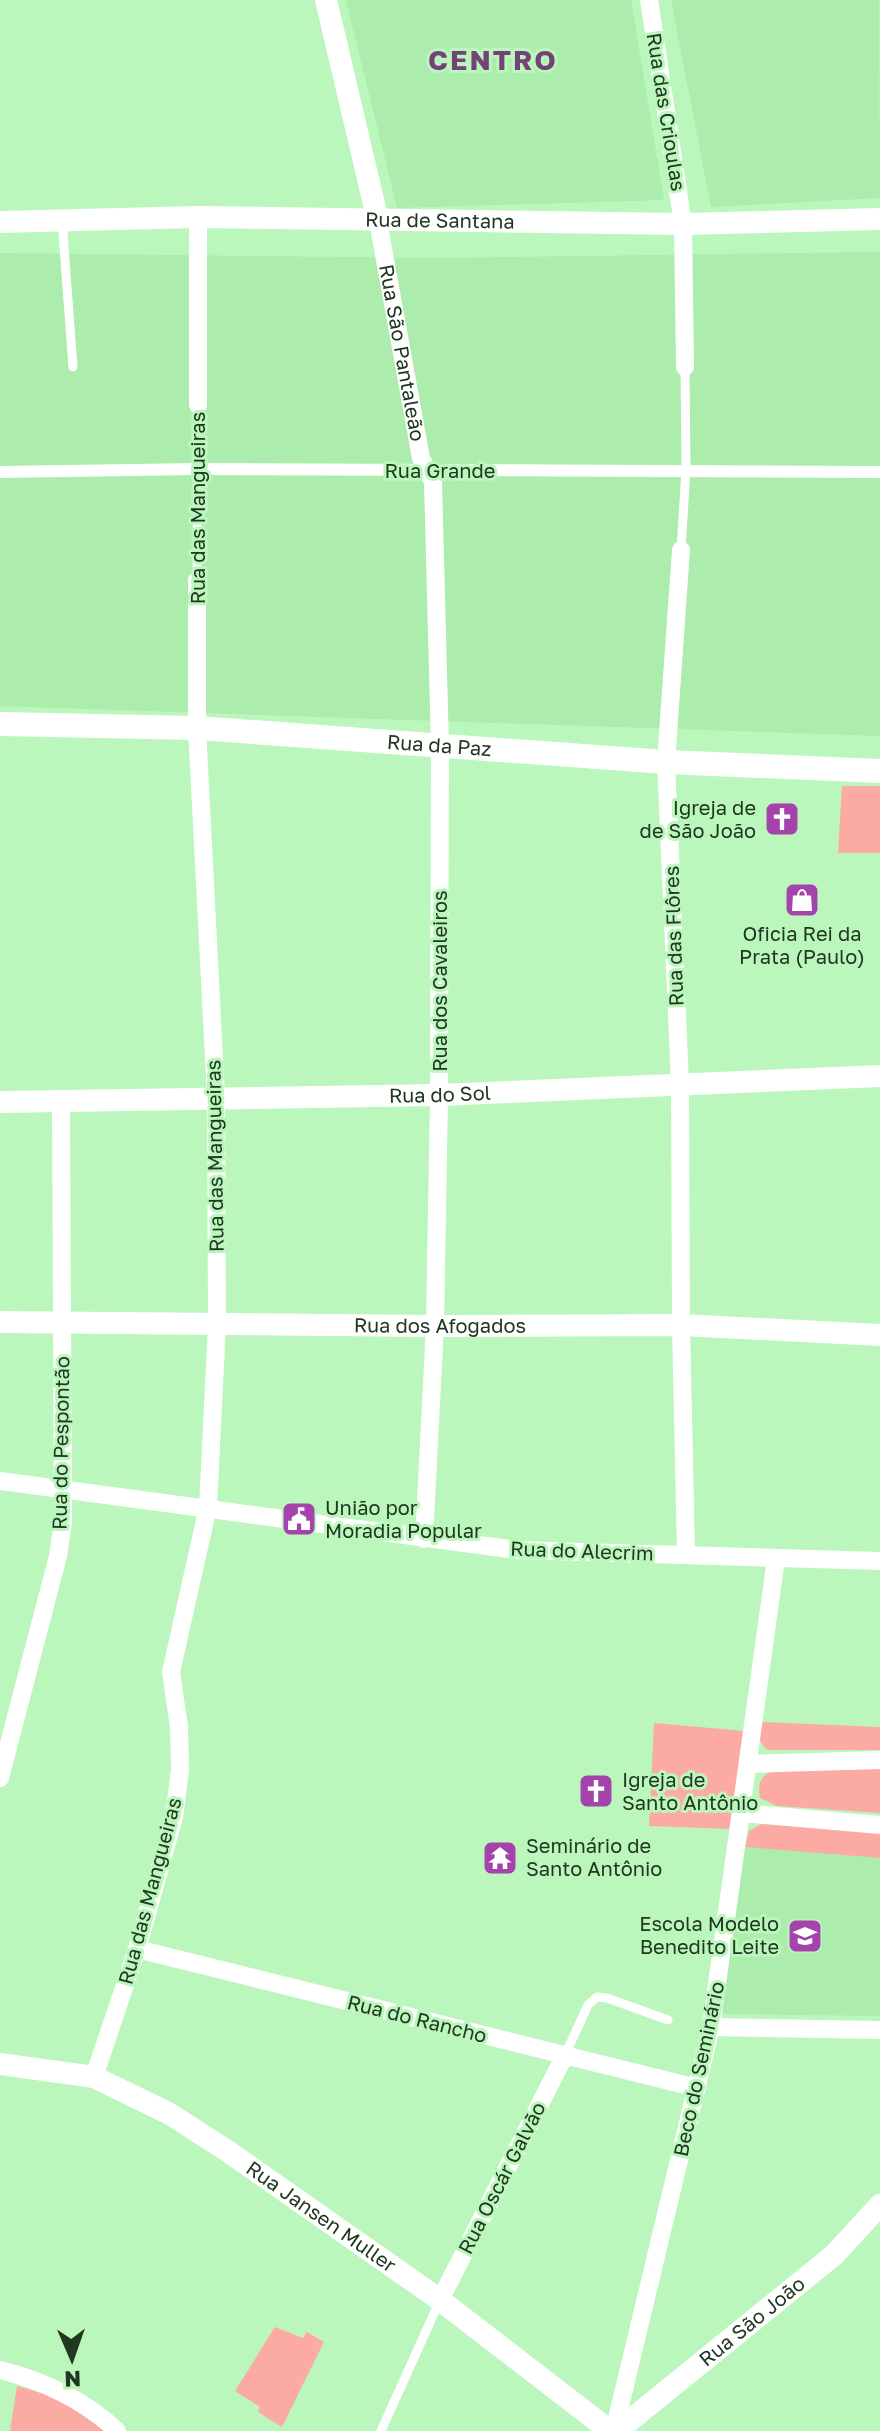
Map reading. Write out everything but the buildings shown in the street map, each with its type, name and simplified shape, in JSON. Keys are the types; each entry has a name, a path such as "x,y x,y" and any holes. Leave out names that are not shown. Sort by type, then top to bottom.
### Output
{"main road":[{"name":"Rua da Paz","path":"0,724 197,728 666,762 880,771"}],"street":[{"name":"Rua São Pantaleão","path":"326,0 378,221 421,458 428,471"},
{"name":"Rua das Crioulas","path":"649,0 683,224"},
{"name":"Rua de Santana","path":"0,222 198,217 683,224 880,219"},
{"name":"Rua das Mangueiras","path":"198,217 198,405"},
{"name":"Rua das Flôres","path":"683,224 685,367"},
{"name":"Rua Grande","path":"0,472 198,469 880,472"},
{"name":"Rua dos Cavaleiros","path":"424,1539 435,1326 439,1095 440,747 433,482 428,471"},
{"name":"Rua das Flôres","path":"681,550 666,762 680,1084 686,1554"},
{"name":"Rua das Mangueiras","path":"94,2077 137,1949 174,1817 180,1770 179,1727 171,1672 208,1507 217,1324 216,1097 197,728 197,580"},
{"name":"Rua do Sol","path":"0,1102 439,1095 880,1076"},
{"name":"Rua do Pespontão","path":"0,1778 58,1556 65,1489 61,1101"},
{"name":"Rua dos Afogados","path":"0,1322 681,1325 880,1335"},
{"name":"Rua do Alecrim","path":"0,1481 516,1550 880,1561"},
{"name":"Beco do Seminário","path":"614,2431 711,2027 776,1559"},
{"path":"748,1764 880,1760"},
{"path":"741,1813 880,1825"},
{"name":"Rua do Rancho","path":"137,1949 697,2088"},
{"path":"711,2027 880,2030"},
{"name":"Rua Oscár Galvão","path":"440,2300 565,2055"},
{"name":"Rua Jansen Muller","path":"0,2064 94,2077 170,2114 440,2300 614,2431"},
{"name":"Rua São João","path":"614,2431 834,2255 880,2205"},
{"path":"0,2370 27,2377 75,2400 117,2431"}],"lane":[{"path":"62,220 73,367"},
{"name":"Rua das Flôres","path":"681,550 686,470 685,367"},
{"name":"Rua das Mangueiras","path":"197,580 198,405"},
{"path":"565,2055 588,2005 597,1997 668,2020"},
{"path":"381,2431 440,2300"}],"shaded area":[{"path":"346,0 631,0 664,200 397,208"},
{"path":"671,0 879,0 880,198 711,207"},
{"path":"880,252 880,736 0,706 0,253 436,258"},
{"path":"842,786 880,786 880,853 838,853"},
{"path":"761,1722 880,1727 880,1750 768,1750 760,1741"},
{"path":"654,1723 744,1731 730,1829 649,1826"},
{"path":"880,1769 880,1813 777,1806 760,1798 761,1780 775,1771"},
{"path":"761,1824 880,1833 880,1858 745,1847 749,1831"},
{"name":"Escola Modelo Benedito Leite","path":"745,1847 880,1858 880,2016 717,2014"},
{"path":"275,2327 303,2338 307,2332 324,2342 282,2427 258,2412 260,2407 235,2391"},
{"path":"17,2386 58,2398 105,2431 10,2431"}],"place":[{"name":"Igreja de de São João","path":"782,819"},
{"name":"Oficia Rei da Prata (Paulo)","path":"802,900"},
{"name":"União por Moradia Popular","path":"299,1519"},
{"name":"Igreja de Santo Antônio","path":"596,1791"},
{"name":"Seminário de Santo Antônio","path":"500,1858"},
{"name":"Escola Modelo Benedito Leite","path":"805,1936"}],"district":[{"name":"CENTRO","path":"493,60"}]}
